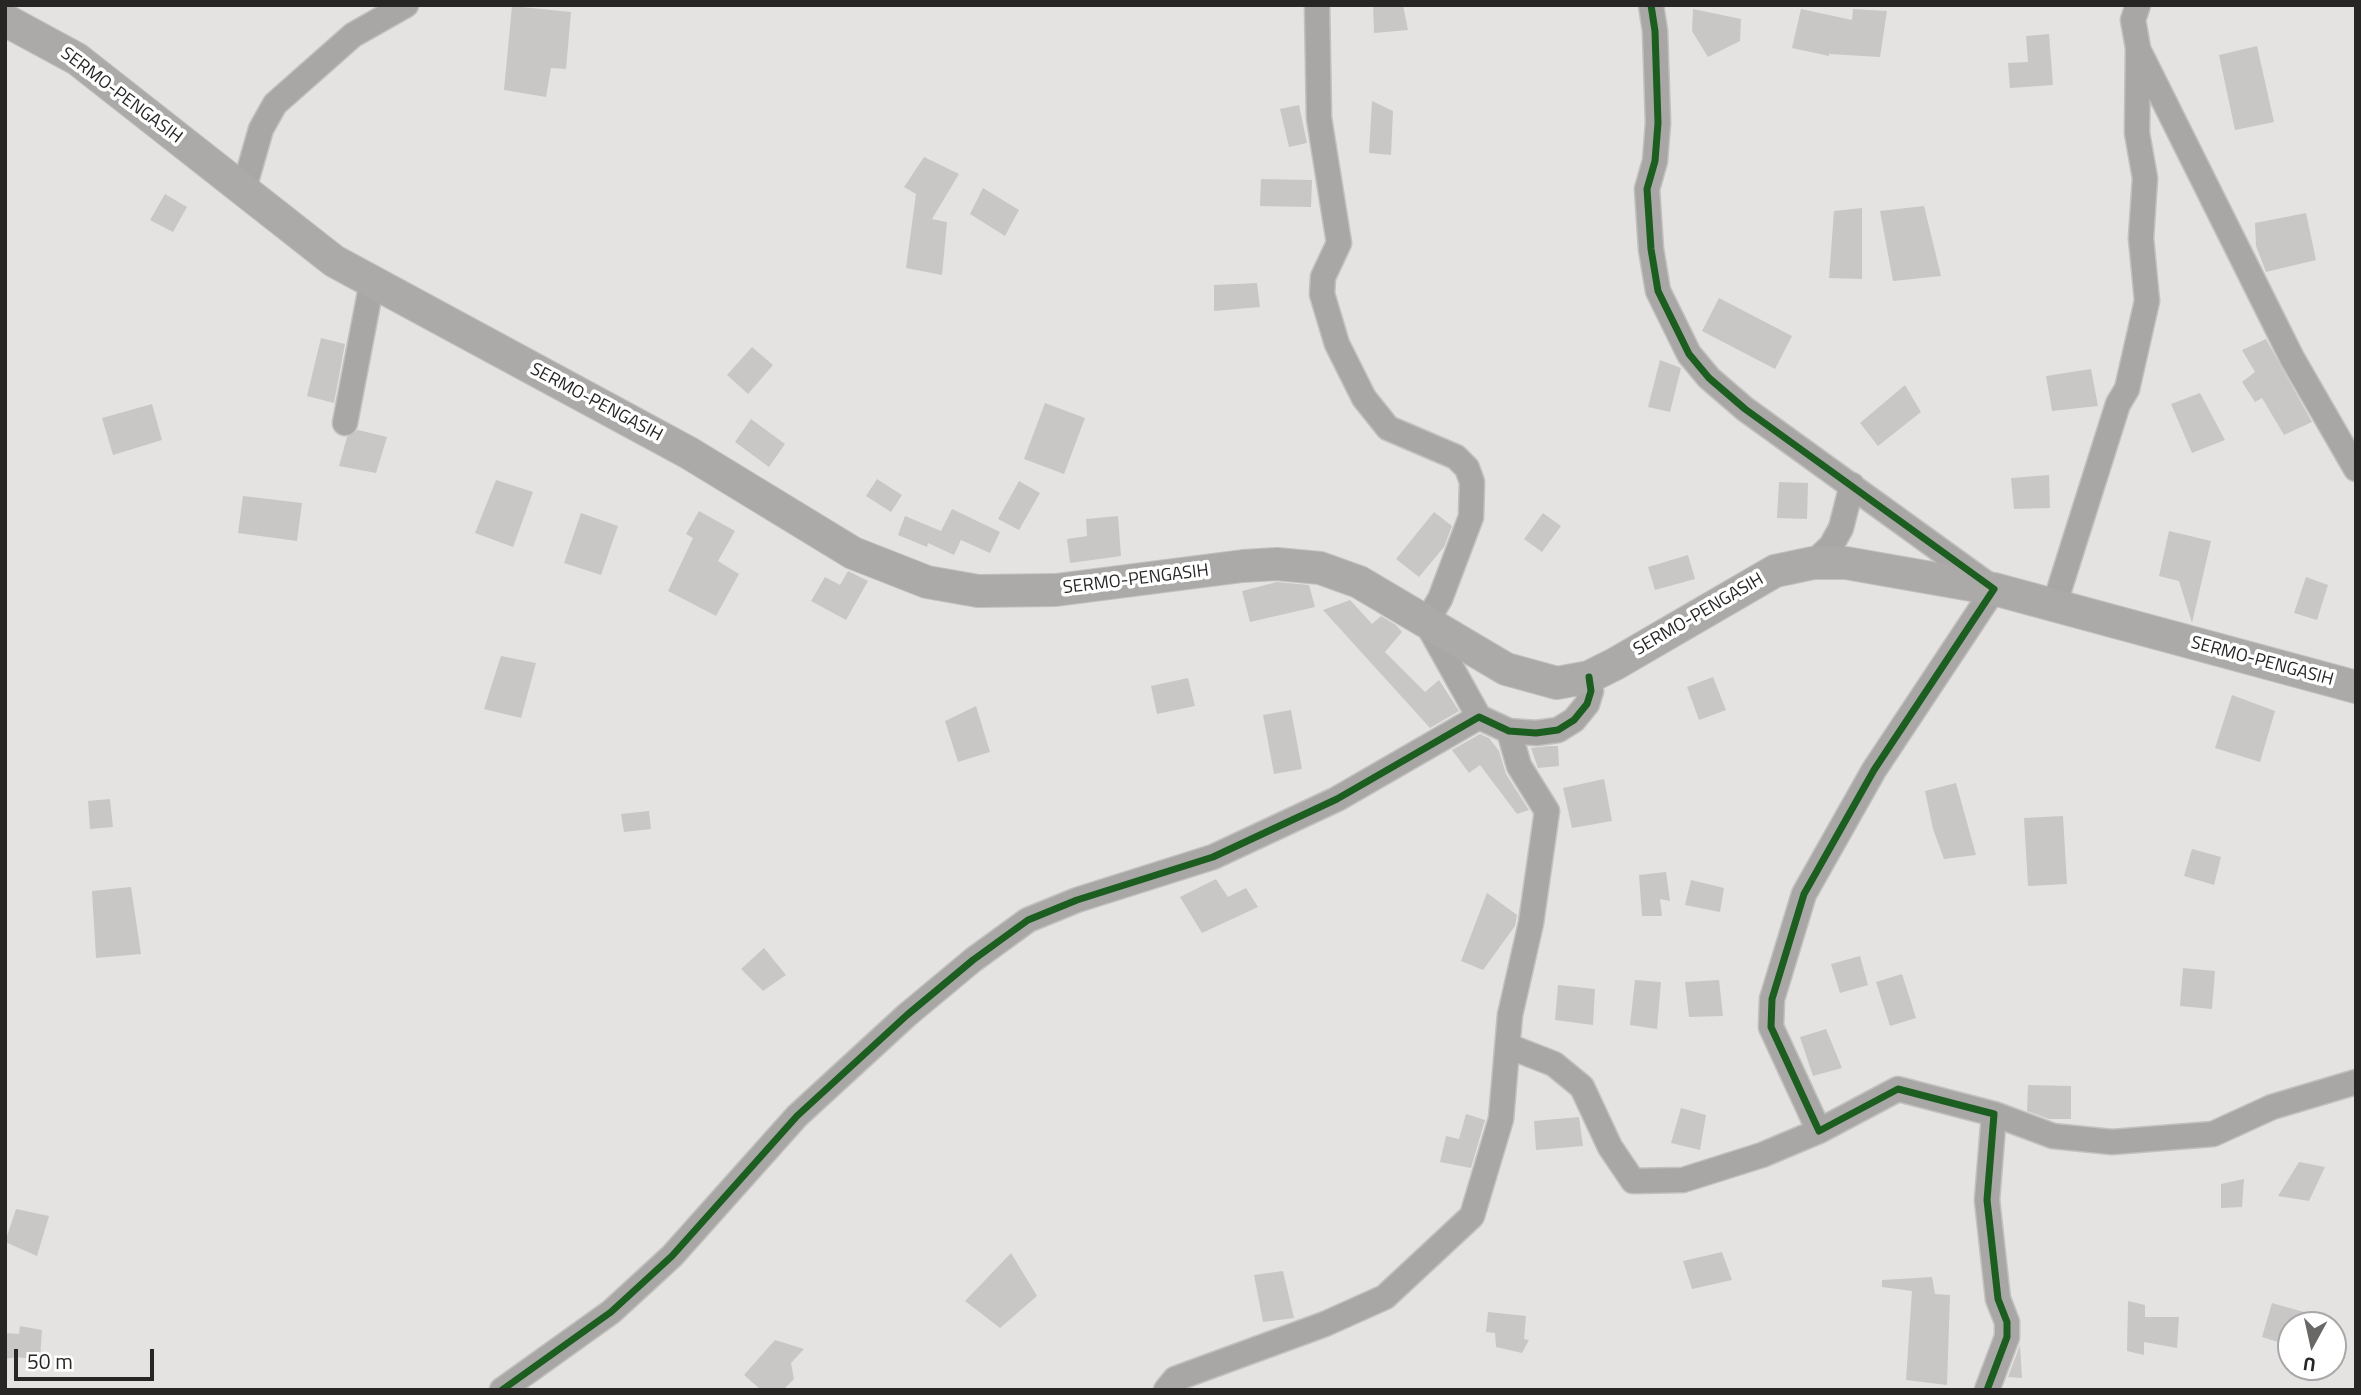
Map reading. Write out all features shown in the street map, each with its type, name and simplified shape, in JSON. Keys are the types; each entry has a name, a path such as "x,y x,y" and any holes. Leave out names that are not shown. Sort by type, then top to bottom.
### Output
{"main road":[{"name":"SERMO-PENGASIH","path":"5,20 78,59 243,192 334,261 689,453 853,553 927,582 978,591 1056,590 1278,564 1320,568 1359,582 1506,669 1534,679 1557,683 1589,677 1615,664 1775,571 1813,563 1906,572 1994,589 2356,687"}],"street":[{"path":"243,192 261,129 275,104 353,35 406,5"},
{"path":"1317,5 1319,118 1339,243 1323,277 1322,294 1337,344 1364,398 1388,428 1455,457 1467,468 1472,482 1471,517 1440,599 1426,622 1479,717 1509,731 1536,733 1558,730 1574,720 1587,704 1591,691 1589,677"},
{"path":"1651,5 1655,31 1658,123 1655,161 1647,189 1651,249 1658,291 1689,354 1709,378 1790,443 1994,589 1874,770 1804,894 1772,999 1771,1027 1819,1131"},
{"path":"2054,606 2118,404 2127,388 2147,301 2141,238 2144,178 2137,134 2138,48 2133,20 2138,5"},
{"path":"2138,48 2291,358 2356,469"},
{"path":"345,423 372,282"},
{"path":"1813,563 1831,547 1841,528 1852,485"},
{"path":"502,1390 611,1312 673,1256 797,1116 907,1015 973,960 1028,920 1077,900 1213,857 1337,799 1479,717"},
{"path":"1166,1390 1175,1379 1325,1324 1385,1297 1472,1216 1501,1119 1510,1014 1531,923 1548,811 1519,766 1509,731"},
{"path":"1508,1046 1554,1064 1582,1087 1610,1147 1633,1181 1683,1180 1762,1155 1819,1131 1898,1089 1994,1114 2053,1136 2112,1142 2213,1134 2272,1107 2356,1082"},
{"path":"1987,1390 2007,1337 2007,1322 1998,1299 1987,1200 1994,1114"}],"building":[{"path":"1373,5 1403,5 1408,30 1374,33"},
{"path":"512,6 571,12 566,69 551,68 546,97 504,90"},
{"path":"1693,9 1741,19 1740,41 1708,57 1692,31"},
{"path":"1801,9 1852,20 1853,9 1887,11 1880,57 1829,56 1792,48"},
{"path":"2049,34 2053,85 2010,88 2008,63 2028,62 2026,36"},
{"path":"2257,46 2274,122 2235,130 2219,55"},
{"path":"1372,101 1393,111 1391,155 1369,153"},
{"path":"1299,105 1307,143 1289,147 1280,109"},
{"path":"924,157 959,174 932,219 947,222 942,275 906,268 916,194 904,187"},
{"path":"1261,179 1312,180 1311,207 1260,206"},
{"path":"983,188 1019,210 1005,236 970,214"},
{"path":"165,194 187,207 173,232 150,220"},
{"path":"1924,206 1941,276 1893,281 1880,211"},
{"path":"1862,208 1862,279 1829,278 1834,211"},
{"path":"2306,213 2316,260 2266,272 2256,246 2255,223"},
{"path":"1257,283 1260,307 1214,311 1214,285"},
{"path":"1719,298 1792,336 1775,369 1702,331"},
{"path":"321,338 345,344 334,403 307,396"},
{"path":"2266,339 2312,422 2284,435 2262,398 2255,402 2242,382 2255,372 2242,350"},
{"path":"752,347 773,365 748,394 727,375"},
{"path":"1660,360 1681,368 1670,412 1648,407"},
{"path":"2091,369 2098,406 2052,411 2046,376"},
{"path":"1905,385 1921,412 1878,446 1860,423"},
{"path":"2200,393 2225,440 2192,453 2171,404"},
{"path":"1045,403 1085,418 1064,474 1024,459"},
{"path":"152,404 162,440 113,455 102,418"},
{"path":"751,419 785,444 769,467 735,442"},
{"path":"358,430 387,437 376,473 339,466 347,437"},
{"path":"2049,475 2050,508 2014,509 2011,478"},
{"path":"877,479 902,495 891,512 866,496"},
{"path":"496,480 533,492 513,547 475,533"},
{"path":"1019,481 1040,493 1019,530 998,519"},
{"path":"1779,482 1808,483 1807,519 1777,518"},
{"path":"243,496 302,503 297,541 238,533"},
{"path":"952,509 1000,532 990,553 961,540 954,555 928,543 927,547 898,535 905,516 941,531"},
{"path":"699,511 735,531 718,561 739,574 716,616 668,591 693,538 686,534"},
{"path":"1434,512 1452,526 1444,547 1419,577 1396,559"},
{"path":"581,513 618,526 601,575 564,563"},
{"path":"1543,513 1561,526 1542,552 1524,539"},
{"path":"1118,516 1121,556 1070,563 1067,539 1087,536 1086,519"},
{"path":"2169,531 2211,541 2192,623 2179,581 2159,576"},
{"path":"1688,555 1695,579 1655,590 1648,567"},
{"path":"848,571 868,581 846,620 811,601 825,577 840,585"},
{"path":"2306,577 2328,585 2317,620 2294,613"},
{"path":"1277,582 1309,585 1315,607 1250,622 1242,591"},
{"path":"1350,600 1372,624 1381,616 1396,625 1402,632 1385,652 1425,692 1439,680 1459,711 1430,728 1323,610"},
{"path":"501,656 536,663 521,718 484,709"},
{"path":"1713,677 1726,710 1699,720 1687,687"},
{"path":"1188,678 1195,706 1157,714 1151,686"},
{"path":"2232,695 2275,711 2260,762 2215,748"},
{"path":"976,706 990,752 958,762 945,721"},
{"path":"1291,710 1302,769 1274,774 1263,715"},
{"path":"1480,734 1489,738 1499,751 1506,774 1529,810 1517,814 1480,765 1469,773 1452,750"},
{"path":"1558,746 1559,766 1538,768 1531,748"},
{"path":"1604,779 1612,821 1572,828 1563,788"},
{"path":"1956,783 1976,855 1944,859 1933,829 1925,791"},
{"path":"110,799 113,827 90,829 88,801"},
{"path":"649,811 651,829 624,832 621,814"},
{"path":"2063,816 2067,884 2028,886 2024,818"},
{"path":"2192,849 2221,857 2214,885 2184,876"},
{"path":"1666,872 1670,901 1660,899 1662,916 1642,916 1639,875"},
{"path":"1216,879 1228,897 1246,888 1258,907 1202,933 1180,897"},
{"path":"1691,880 1724,888 1720,912 1685,905"},
{"path":"131,887 141,954 96,958 92,891"},
{"path":"1487,893 1517,915 1515,926 1483,970 1461,961"},
{"path":"764,948 786,975 763,991 741,969"},
{"path":"1860,956 1868,985 1840,993 1831,964"},
{"path":"2183,968 2215,971 2212,1009 2180,1006"},
{"path":"1902,974 1916,1018 1890,1026 1876,982"},
{"path":"1635,980 1661,982 1657,1029 1630,1025"},
{"path":"1719,980 1723,1016 1689,1017 1685,982"},
{"path":"1558,985 1595,989 1593,1025 1555,1020"},
{"path":"1826,1029 1842,1068 1813,1076 1800,1037"},
{"path":"2028,1085 2071,1086 2071,1119 2049,1119 2027,1111"},
{"path":"1681,1108 1706,1115 1700,1150 1671,1143"},
{"path":"1466,1114 1485,1120 1471,1168 1440,1162 1446,1136 1459,1139"},
{"path":"1579,1117 1583,1146 1536,1150 1534,1121"},
{"path":"2299,1162 2325,1167 2309,1201 2278,1196"},
{"path":"2244,1179 2242,1207 2221,1208 2221,1184"},
{"path":"16,1209 49,1216 37,1256 5,1242"},
{"path":"1722,1252 1732,1280 1692,1289 1683,1261"},
{"path":"1011,1253 1037,1296 1000,1328 965,1301"},
{"path":"1283,1271 1294,1318 1263,1322 1254,1275"},
{"path":"1932,1277 1935,1294 1950,1295 1947,1385 1906,1380 1912,1291 1882,1287 1882,1280"},
{"path":"2128,1301 2145,1305 2145,1317 2179,1317 2177,1348 2144,1342 2144,1355 2127,1351"},
{"path":"2272,1303 2300,1311 2277,1311 2277,1342 2262,1337"},
{"path":"1488,1312 1526,1316 1524,1339 1529,1340 1522,1353 1496,1347 1495,1333 1486,1332"},
{"path":"20,1326 42,1330 40,1360 17,1357 5,1359 5,1333 19,1334"},
{"path":"775,1340 804,1349 791,1363 794,1379 783,1390 761,1390 744,1375"},
{"path":"2020,1345 2022,1378 2008,1377"}],"cycle path":[{"path":"1651,5 1655,31 1658,123 1655,161 1647,189 1651,249 1658,291 1689,354 1709,378 1745,409 1994,589 1874,770 1804,894 1772,999 1771,1027 1819,1131 1898,1089 1994,1114 1987,1200 1998,1299 2007,1322 2007,1337 1987,1390"},
{"path":"502,1390 611,1312 672,1256 797,1116 907,1015 973,960 1028,920 1077,900 1213,857 1337,799 1479,717 1509,731 1536,733 1558,730 1574,720 1587,704 1591,691 1589,677"}]}
